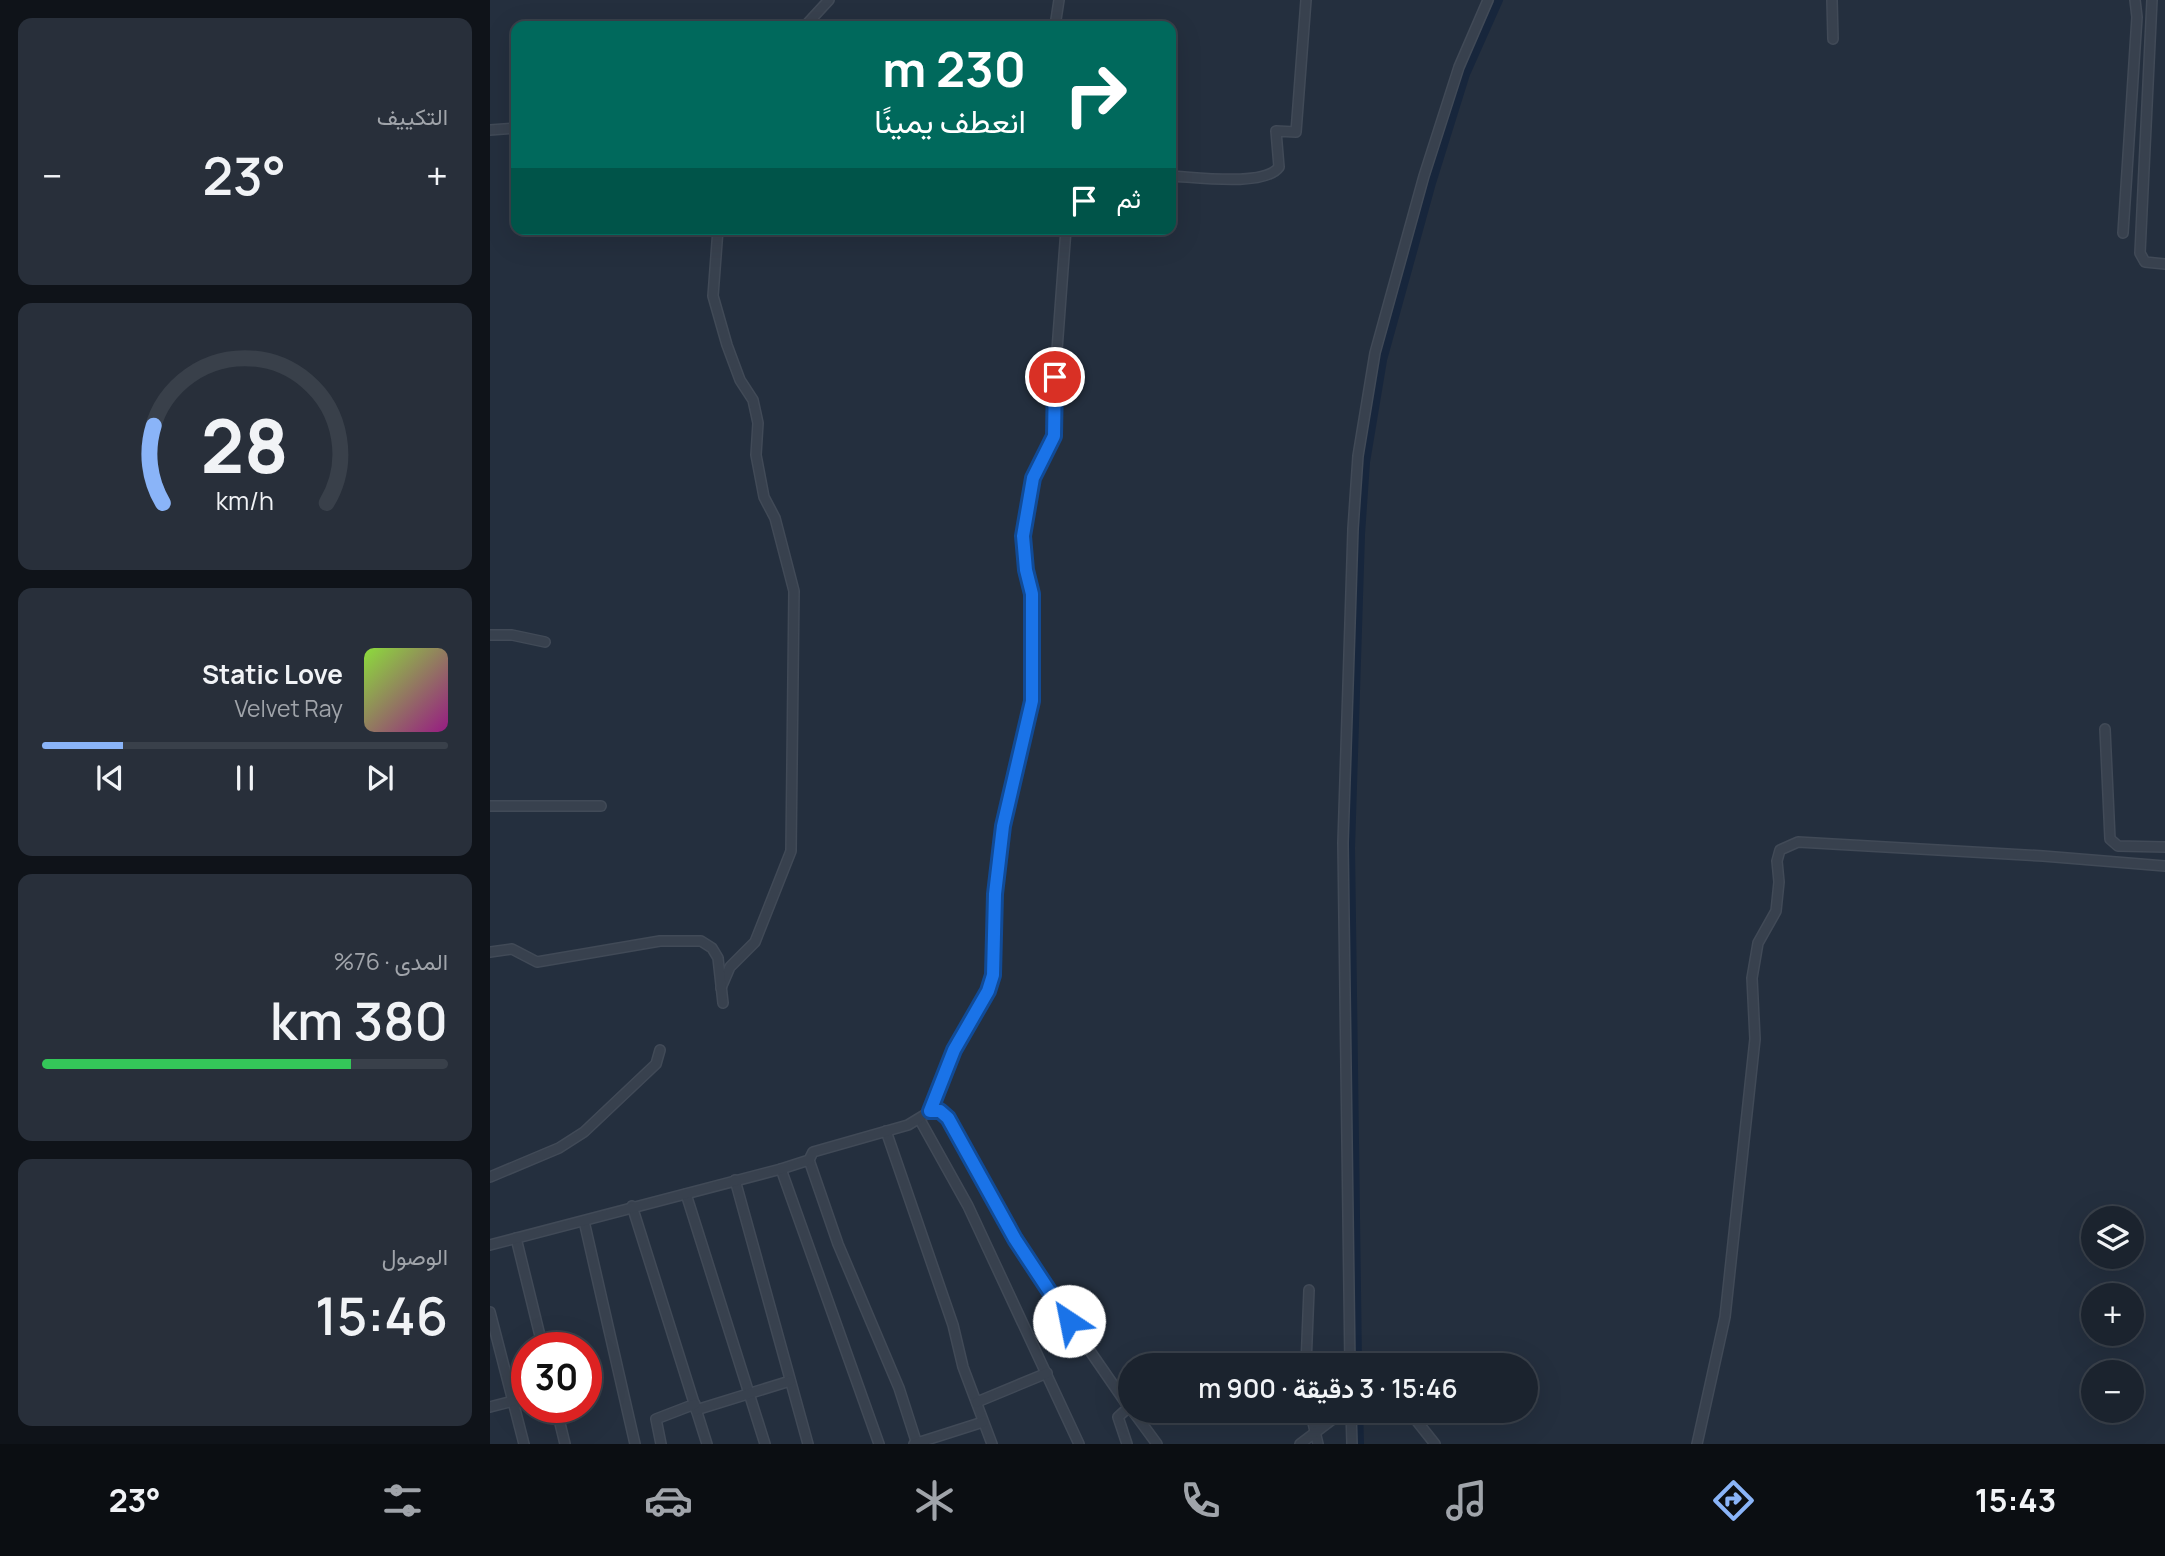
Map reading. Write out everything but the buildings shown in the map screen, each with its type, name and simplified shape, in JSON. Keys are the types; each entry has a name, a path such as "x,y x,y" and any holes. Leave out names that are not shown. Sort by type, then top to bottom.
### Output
{"street":[{"path":"810,21 829,0"},
{"path":"1056,21 1059,0"},
{"path":"1176,176 1261,178 1275,172 1279,167 1276,131 1296,132 1306,0"},
{"path":"1350,1353 1343,843 1353,529 1358,456 1375,353 1424,176 1459,67 1488,0"},
{"path":"1832,0 1833,39"},
{"path":"2123,233 2137,17 2135,0"},
{"path":"2152,0 2140,253 2145,262 2165,264"},
{"path":"490,130 511,128"},
{"path":"718,235 713,296 740,380 753,400 758,423 756,455 764,497 775,518 794,592 791,851 755,942 730,967 721,988"},
{"path":"983,1422 916,1444 902,1398 838,1244 809,1160 813,1152 920,1120 930,1111 954,1050 988,991 993,975 995,894 1003,826 1032,705 1032,594 1026,570 1023,536 1033,478 1054,436 1055,377 1066,235"},
{"path":"490,635 512,635 545,642"},
{"path":"2105,729 2110,839 2118,846 2165,847"},
{"path":"490,806 601,806"},
{"path":"1697,1444 1725,1317 1755,1039 1752,978 1758,943 1776,911 1779,882 1777,861 1780,850 1798,842 1989,852 2165,866"},
{"path":"490,953 512,949 537,962 660,941 701,941 712,948 718,958 723,1003"},
{"path":"490,1177 559,1149 584,1132 656,1064 660,1050"},
{"path":"930,1111 940,1111 948,1118 1032,1267 1118,1390"},
{"path":"920,1120 968,1206 1079,1444"},
{"path":"886,1131 992,1444"},
{"path":"490,1245 809,1160"},
{"path":"781,1169 878,1444"},
{"path":"735,1181 808,1444"},
{"path":"686,1194 765,1444"},
{"path":"632,1206 707,1444"},
{"path":"584,1221 635,1444"},
{"path":"516,1238 539,1332"},
{"path":"1306,1353 1309,1290"},
{"path":"490,1312 511,1393"},
{"path":"977,1402 1047,1374"},
{"path":"661,1444 656,1419 790,1381"},
{"path":"490,1406 511,1401"},
{"path":"519,1423 524,1444"},
{"path":"560,1423 565,1444"},
{"path":"1120,1423 1127,1444"},
{"path":"1141,1423 1157,1444"},
{"path":"1314,1423 1318,1444"},
{"path":"1300,1444 1328,1423"},
{"path":"1351,1423 1352,1444"},
{"path":"1418,1423 1435,1444"}],"waterway":[{"path":"1358,1353 1351,848 1361,534 1366,462 1383,360 1432,183 1466,74 1499,0"},
{"path":"1359,1423 1360,1444"}],"route":[{"path":"1055,377 1054,436 1048,453 1033,478 1023,536 1026,570 1032,594 1030,655 1033,687 1031,715 1003,826 993,919 993,975 988,991 954,1050 930,1111 945,1113 1015,1239 1069,1321"}]}
